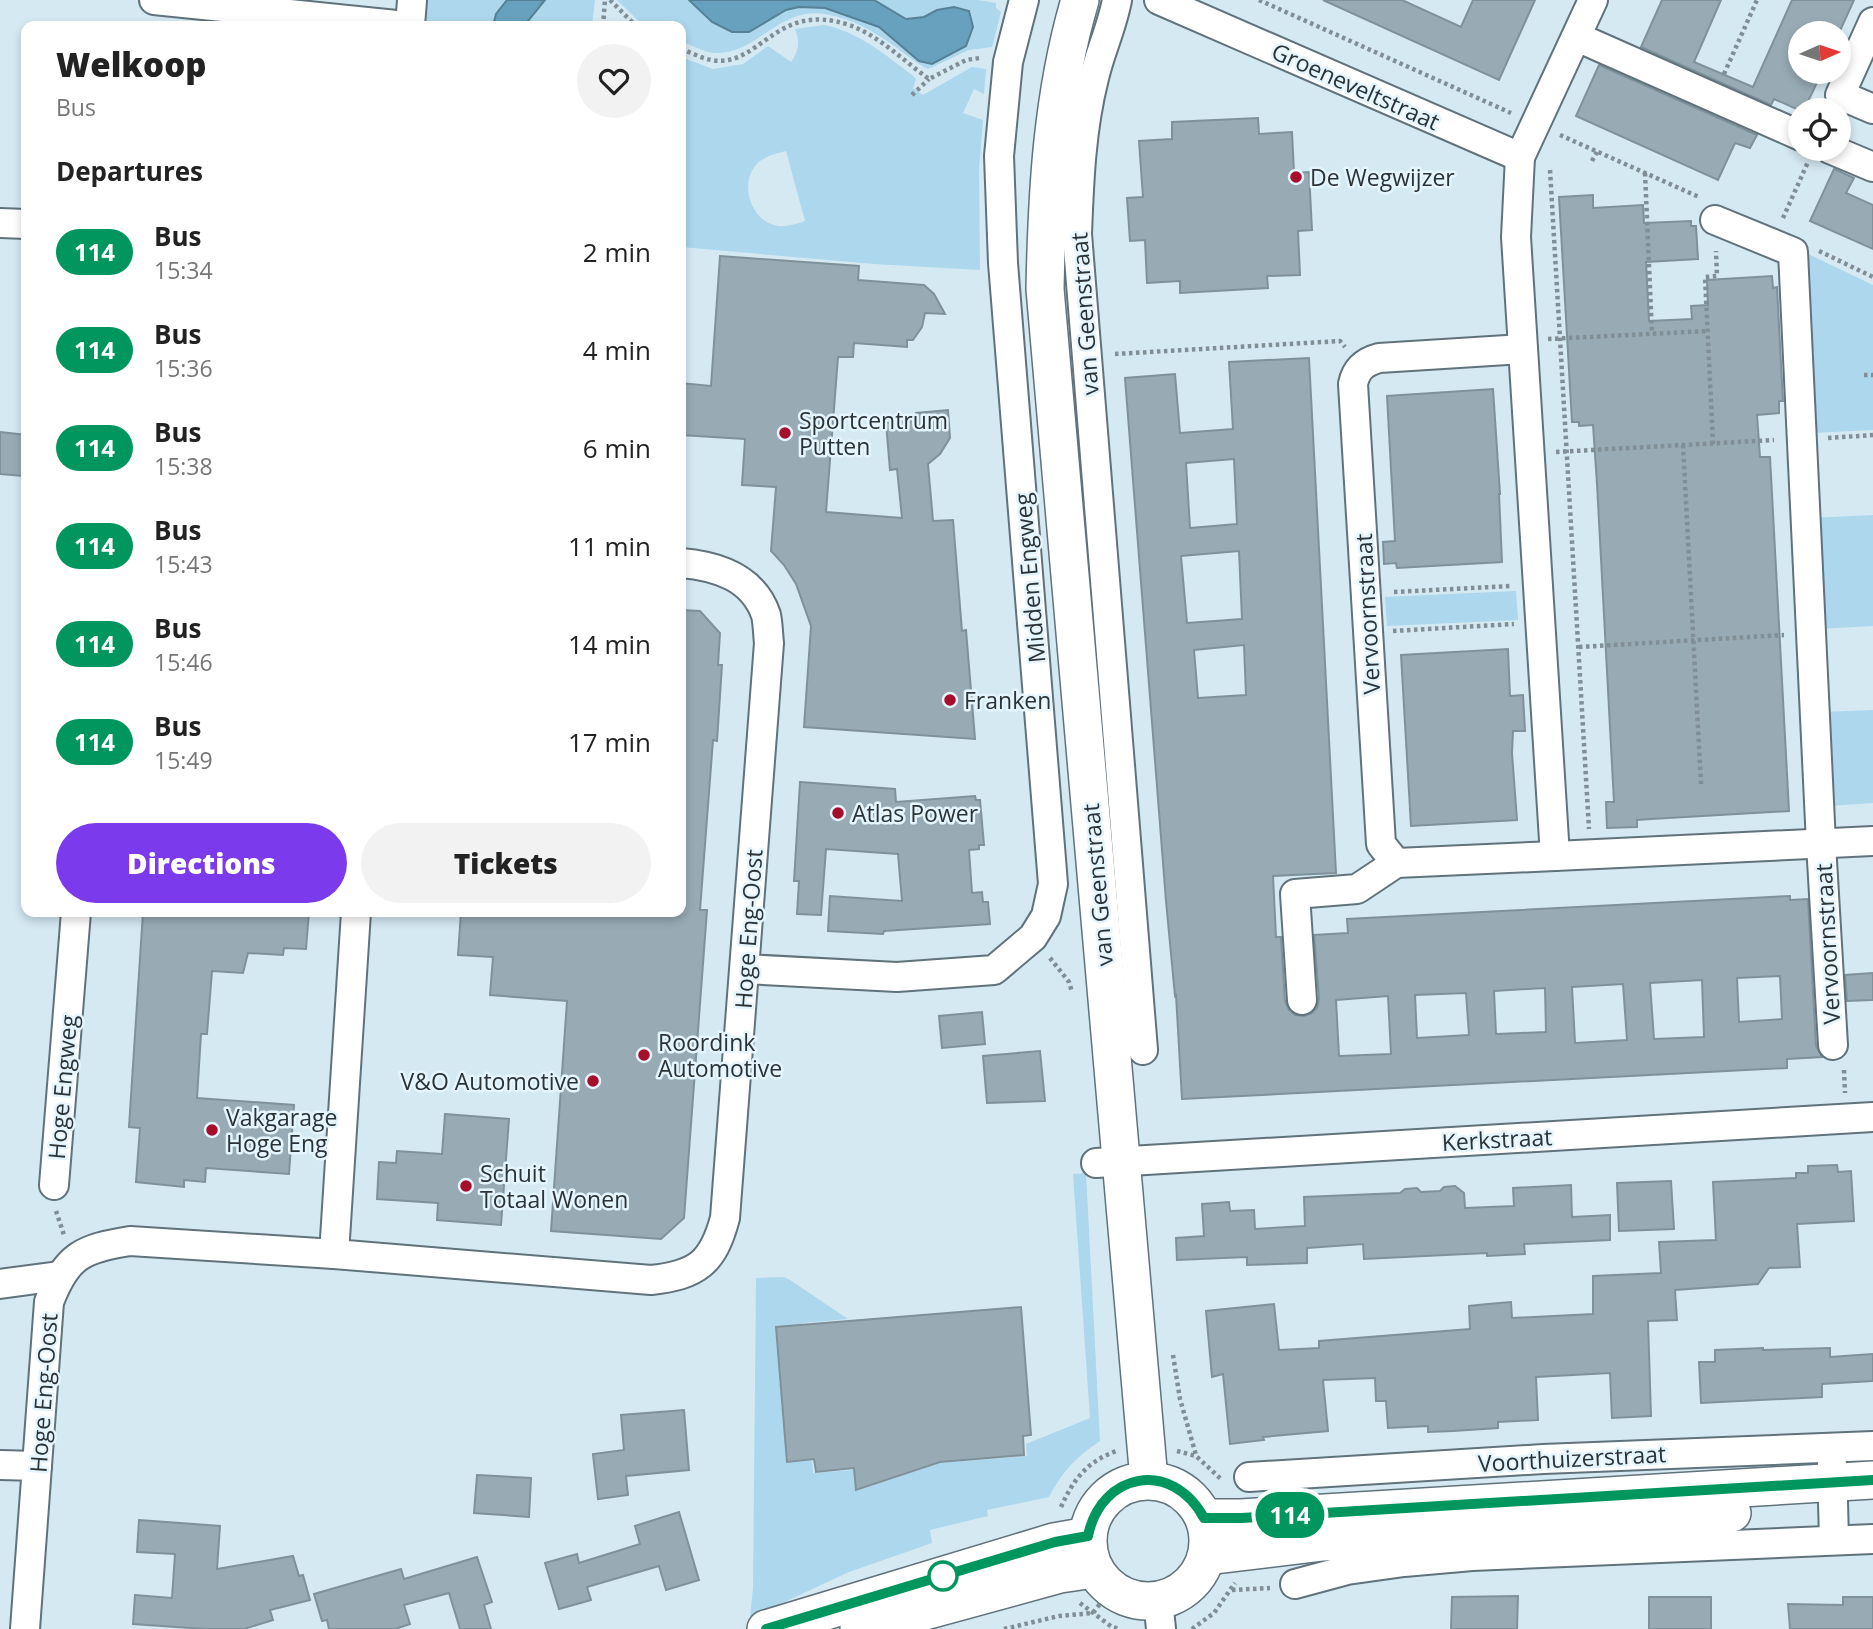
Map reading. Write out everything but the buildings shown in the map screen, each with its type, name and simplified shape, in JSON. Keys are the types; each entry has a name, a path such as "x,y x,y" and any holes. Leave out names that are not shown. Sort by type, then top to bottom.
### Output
{"main road":[{"name":"van Geenstraat","path":"1045,289 1030,203 1028,130 1037,70 1057,0"},
{"name":"van Geenstraat","path":"1080,0 1068,41 1054,123 1047,204 1045,289 1109,1162 1149,1480"},
{"name":"Voorthuizerstraat","path":"1207,1556 1323,1542 1833,1494 1873,1479"},
{"path":"1149,1480 1172,1485 1182,1490 1204,1518 1208,1530 1207,1556 1198,1574 1160,1615 1141,1601 1111,1589 1091,1553 1091,1518 1101,1502 1114,1490 1131,1482 1149,1480"},
{"name":"Voorthuizerstraat","path":"1204,1518 1833,1494 1873,1504"},
{"path":"766,1629 1041,1546 1091,1553"},
{"path":"859,1629 1060,1574 1091,1553"}],"street":[{"path":"152,21 154,0 248,5 370,21"},
{"path":"409,21 412,0"},
{"name":"Midden Engweg","path":"745,969 897,977 994,970 1033,937 1046,916 1053,884 1003,263 999,156 1008,62 1024,0"},
{"name":"van Geenstraat","path":"1117,0 1093,80 1079,162 1077,234 1143,1050"},
{"name":"Groeneveltstraat","path":"1159,0 1520,157"},
{"path":"1555,856 1516,237 1520,157 1593,0"},
{"path":"1838,98 1873,22"},
{"path":"1577,37 1714,97 1788,135"},
{"path":"1851,105 1873,109"},
{"path":"1851,160 1873,167"},
{"name":"Vervoornstraat","path":"1715,212 1793,252 1833,1045"},
{"path":"0,223 21,224"},
{"path":"1361,366 1379,358 1522,345"},
{"name":"Vervoornstraat","path":"1361,366 1355,374 1353,384 1381,844 1396,863 1873,841"},
{"name":"Hoge Eng-Oost","path":"25,1629 49,1302 67,1268 102,1246 130,1241 334,1254 651,1280 678,1277 703,1264 718,1243 725,1218 769,643 765,615 751,590 731,573 705,565 686,563"},
{"path":"1302,1000 1295,894 1357,889 1396,863"},
{"name":"Hoge Engweg","path":"54,1185 76,917"},
{"path":"334,1254 356,917"},
{"name":"Kerkstraat","path":"1109,1162 1860,1118"},
{"path":"0,1283 67,1268"},
{"name":"Voorthuizerstraat","path":"1295,1584 1347,1570 1472,1556 1833,1494 1873,1446"},
{"name":"Voorthuizerstraat","path":"1249,1477 1543,1459 1833,1494 1873,1539"},
{"path":"0,1465 37,1466"},
{"path":"1296,1515 1314,1471"},
{"path":"1323,1542 1347,1570"}],"path":[{"path":"604,21 607,0"},
{"path":"607,0 630,21"},
{"name":"Groeneveltstraat","path":"1259,0 1644,173 1715,212"},
{"path":"1714,97 1757,0"},
{"path":"686,51 712,61 740,56 789,24 803,19 828,19 850,25 867,34 929,79"},
{"path":"912,95 929,79 965,60 983,58 1008,62"},
{"path":"1592,161 1597,152"},
{"path":"1783,220 1808,161"},
{"path":"1549,163 1590,854"},
{"path":"1644,173 1652,334"},
{"path":"1713,444 1705,277 1717,276 1715,212"},
{"path":"1522,345 1561,338 1708,331"},
{"path":"1087,356 1340,341 1361,366"},
{"path":"1864,375 1873,375"},
{"path":"1530,453 1873,435"},
{"path":"1683,445 1702,784"},
{"path":"1366,594 1536,585"},
{"path":"1368,632 1539,622"},
{"path":"1579,647 1811,633"},
{"path":"1833,1045 1843,1044 1860,1118"},
{"name":"Hoge Engweg","path":"54,1185 67,1268"},
{"path":"1172,1346 1180,1399 1196,1456"},
{"path":"1232,1590 1258,1590 1295,1584"},
{"path":"1004,1629 1059,1616 1093,1612 1112,1627 1120,1629"}],"shaded area":[{"path":"427,0 595,0 593,21 425,21"},
{"path":"507,0 545,0 528,21 494,21 496,14"},
{"path":"617,0 978,0 996,3 996,8 1001,12 992,47 969,50 928,69 872,31 854,22 824,14 794,17 744,46 716,53 686,43 686,21 639,21"},
{"path":"689,0 874,0 906,19 924,17 937,10 954,7 969,11 973,27 966,46 932,64 919,61 879,27 825,8 799,7 786,10 749,32 732,32 712,22"},
{"path":"824,25 860,38 912,75 916,79 913,88 923,95 972,67 986,69 984,94 974,89 963,113 983,120 979,171 980,270 874,264 686,247 686,59 713,69 743,64 768,46 791,62 796,54 798,38 795,29","holes":["786,151 805,221 778,226 761,217 750,201 748,192 748,182 756,165 763,159"]},
{"path":"1804,252 1873,285 1873,430 1813,433"},
{"path":"1873,515 1873,626 1818,629 1811,518"},
{"path":"1516,591 1518,620 1387,626 1385,597"},
{"path":"1873,710 1873,803 1829,806 1823,712"},
{"path":"1086,1173 1100,1441 1070,1466 1049,1497 987,1510 988,1516 930,1530 932,1543 849,1572 750,1618 753,1588 756,1278 784,1277 848,1319 802,1323 813,1473 854,1470 856,1491 940,1463 1027,1456 1026,1444 1090,1418 1073,1174"}],"bus line":[{"name":"114","path":"766,1629 1055,1542 1088,1536 1091,1518 1101,1502 1114,1490 1131,1482 1149,1480 1172,1485 1191,1498 1204,1518 1241,1518 1873,1480"}],"place":[{"name":"De Wegwijzer","path":"1296,177"},
{"name":"Sportcentrum Putten","path":"785,433"},
{"name":"Franken","path":"950,700"},
{"name":"Atlas Power","path":"838,813"},
{"name":"Roordink Automotive","path":"644,1055"},
{"name":"V&O Automotive","path":"593,1081"},
{"name":"Vakgarage Hoge Eng","path":"212,1130"},
{"name":"Schuit Totaal Wonen","path":"466,1186"}]}
